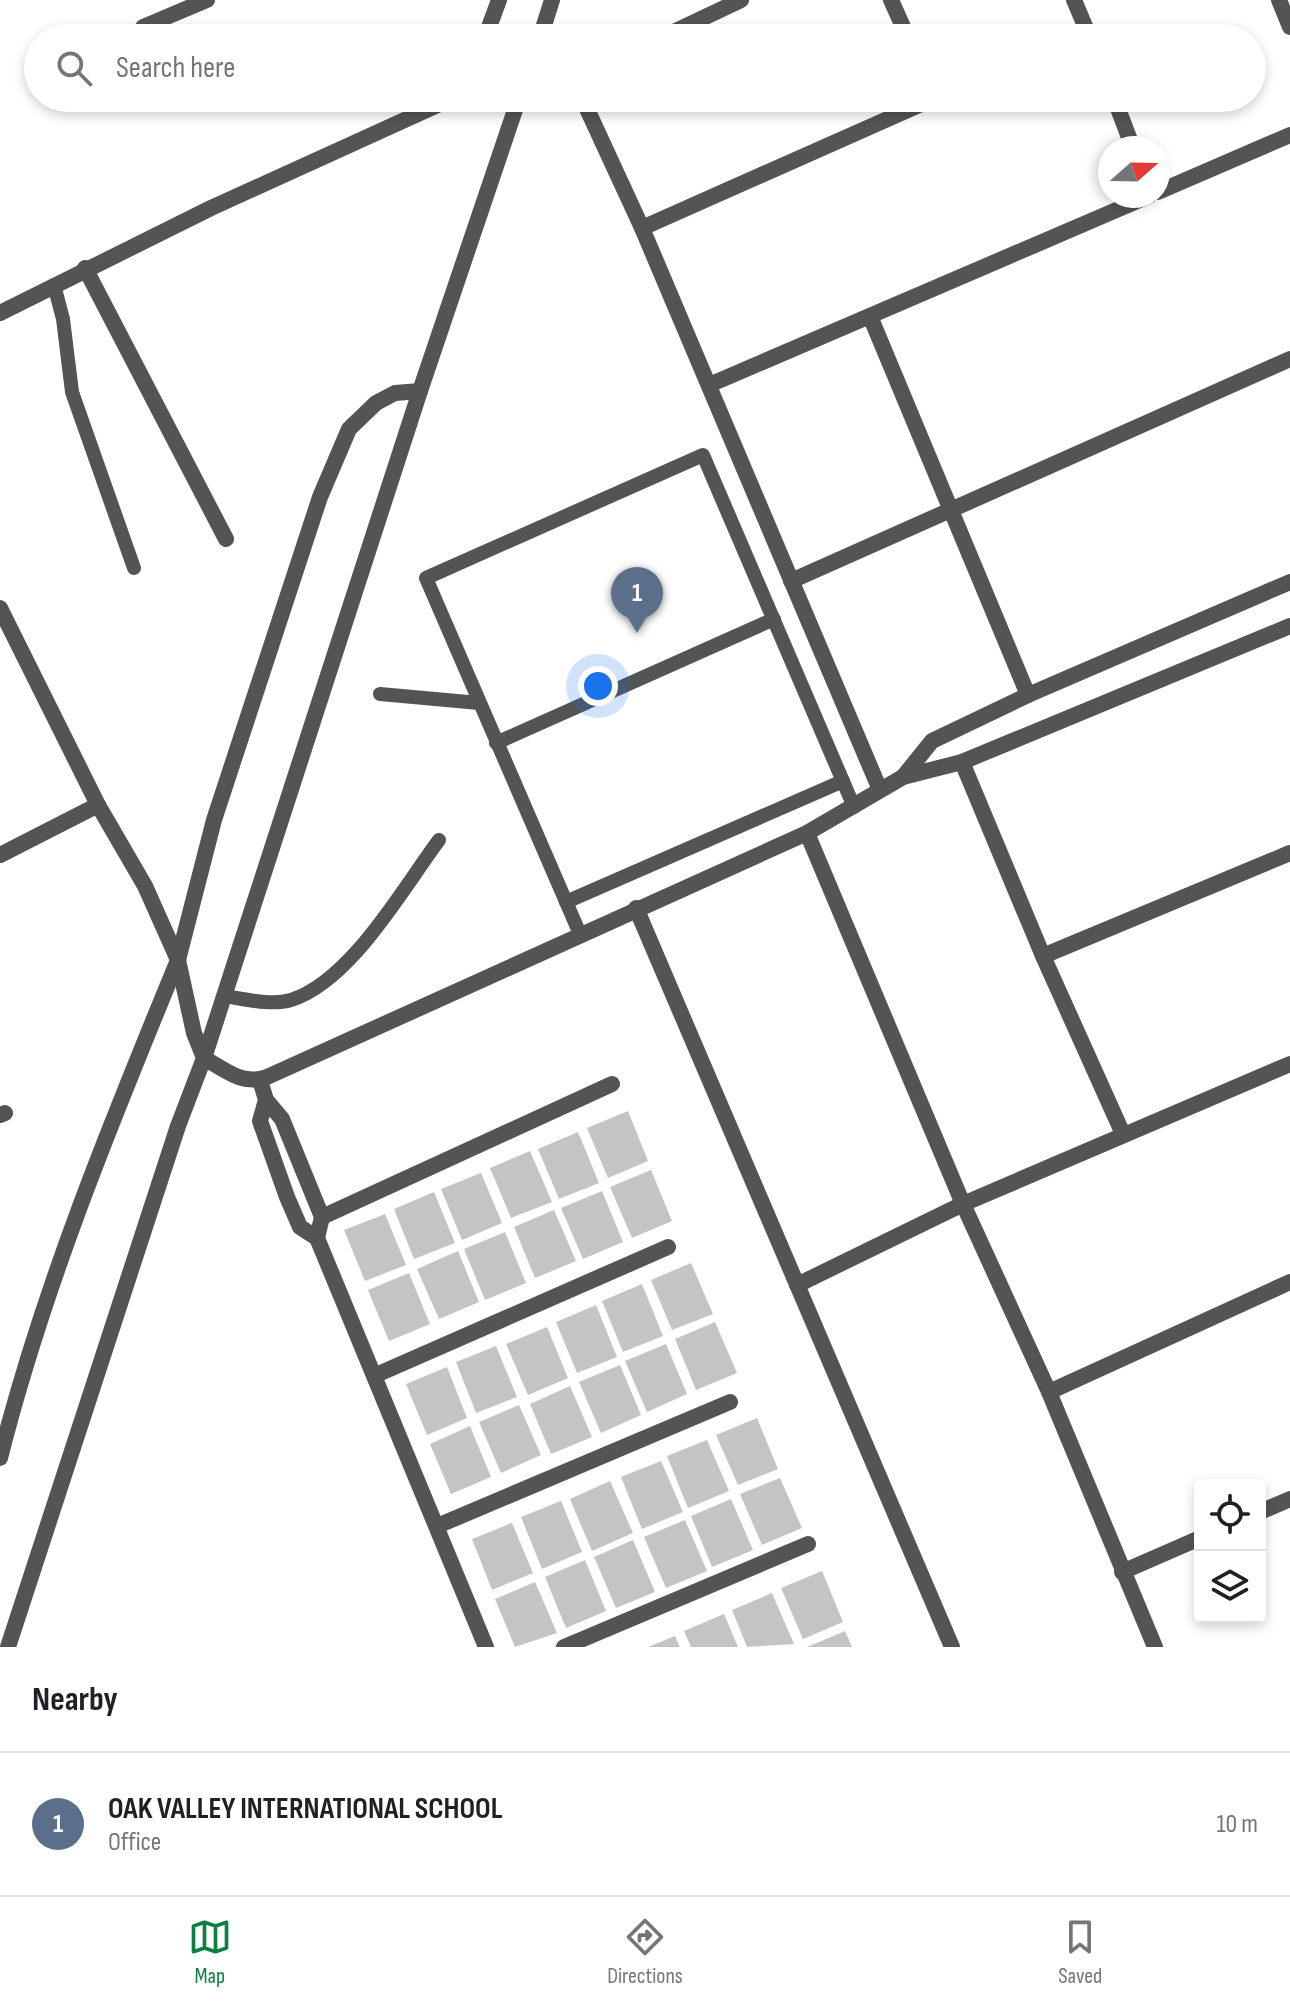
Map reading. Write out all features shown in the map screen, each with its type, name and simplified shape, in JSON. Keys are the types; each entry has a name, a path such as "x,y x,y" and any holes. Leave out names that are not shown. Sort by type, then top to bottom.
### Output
{"street":[{"path":"150,24 207,0"},
{"path":"490,24 499,0"},
{"path":"544,24 552,0"},
{"path":"690,24 741,0"},
{"path":"891,0 902,24"},
{"path":"1074,0 1084,24"},
{"path":"1279,0 1290,27"},
{"path":"0,313 85,268 423,112"},
{"path":"8,1647 514,112"},
{"path":"588,112 642,228 880,790"},
{"path":"642,228 903,112"},
{"path":"1119,112 1128,136"},
{"path":"1170,187 1290,135"},
{"path":"709,385 1121,208"},
{"path":"85,268 226,539"},
{"path":"870,316 1028,695"},
{"path":"791,581 1290,359"},
{"path":"0,1458 6,1407 103,1142 178,960 214,820 320,497 349,429 376,403 395,393 420,391"},
{"path":"903,777 932,741 1028,695 1290,582"},
{"path":"0,608 98,805 145,886 178,960 194,1033 204,1058 243,1080 260,1080 807,833 903,777 962,762 1290,626"},
{"path":"962,762 1043,956 1123,1134"},
{"path":"0,855 98,805"},
{"path":"807,833 963,1204 1049,1392 1155,1647"},
{"path":"1043,956 1290,853"},
{"path":"636,908 952,1647"},
{"path":"797,1285 963,1204 1290,1064"},
{"path":"260,1080 266,1100 282,1119 322,1217 317,1238"},
{"path":"322,1217 612,1084"},
{"path":"266,1100 260,1121 287,1197 300,1227 317,1238 486,1647"},
{"path":"376,1375 668,1247"},
{"path":"1049,1392 1290,1282"},
{"path":"437,1526 730,1402"},
{"path":"1266,1509 1290,1499"},
{"path":"1122,1572 1194,1541"},
{"path":"564,1647 808,1544"}],"lane":[{"path":"54,285 63,319 72,392 134,568"},
{"path":"580,934 426,578 703,455 854,807"},
{"path":"496,743 774,619"},
{"path":"380,694 479,703"},
{"path":"566,902 843,781"},
{"path":"224,996 260,1001 290,1000 326,981 356,951 439,840"}],"building":[{"path":"628,1111 648,1161 608,1178 587,1128"},
{"path":"578,1132 599,1183 559,1199 538,1149"},
{"path":"530,1151 552,1202 511,1218 490,1168"},
{"path":"651,1170 672,1221 632,1238 610,1187"},
{"path":"481,1173 502,1223 462,1240 441,1189"},
{"path":"602,1191 623,1242 583,1259 561,1208"},
{"path":"434,1192 455,1243 414,1259 394,1209"},
{"path":"554,1210 576,1261 535,1278 514,1227"},
{"path":"385,1214 406,1265 365,1281 344,1230"},
{"path":"505,1232 526,1283 485,1300 464,1249"},
{"path":"458,1251 479,1302 439,1319 417,1269"},
{"path":"691,1263 713,1314 672,1330 651,1280"},
{"path":"409,1273 430,1324 389,1341 368,1290"},
{"path":"642,1284 663,1336 623,1352 602,1301"},
{"path":"596,1305 617,1357 577,1373 556,1322"},
{"path":"715,1322 737,1373 696,1390 675,1339"},
{"path":"547,1327 568,1378 528,1395 506,1344"},
{"path":"666,1344 687,1394 647,1412 625,1361"},
{"path":"496,1346 517,1397 476,1413 456,1362"},
{"path":"620,1365 641,1415 601,1433 579,1382"},
{"path":"447,1367 467,1418 427,1435 406,1384"},
{"path":"570,1386 592,1437 551,1454 530,1404"},
{"path":"519,1405 541,1455 501,1473 479,1422"},
{"path":"757,1418 778,1469 738,1485 716,1435"},
{"path":"470,1426 491,1477 451,1494 430,1444"},
{"path":"707,1440 729,1491 688,1508 667,1456"},
{"path":"661,1461 683,1512 642,1529 621,1477"},
{"path":"780,1478 802,1528 762,1545 740,1494"},
{"path":"610,1481 633,1533 592,1551 570,1499"},
{"path":"731,1499 753,1550 712,1567 691,1516"},
{"path":"561,1501 582,1552 542,1569 521,1517"},
{"path":"685,1520 707,1571 666,1588 644,1537"},
{"path":"512,1523 533,1573 492,1590 472,1539"},
{"path":"633,1540 655,1592 616,1608 594,1557"},
{"path":"585,1560 606,1611 566,1628 545,1577"},
{"path":"822,1571 843,1622 803,1639 781,1588"},
{"path":"535,1582 557,1633 515,1647 495,1599"},
{"path":"772,1593 794,1644 747,1647 732,1610"},
{"path":"724,1614 738,1647 691,1647 684,1631"},
{"path":"845,1631 852,1647 807,1647"},
{"path":"675,1636 680,1647 648,1647"}],"place":[{"name":"OAK VALLEY INTERNATIONAL SCHOOL","path":"637,633"}]}
